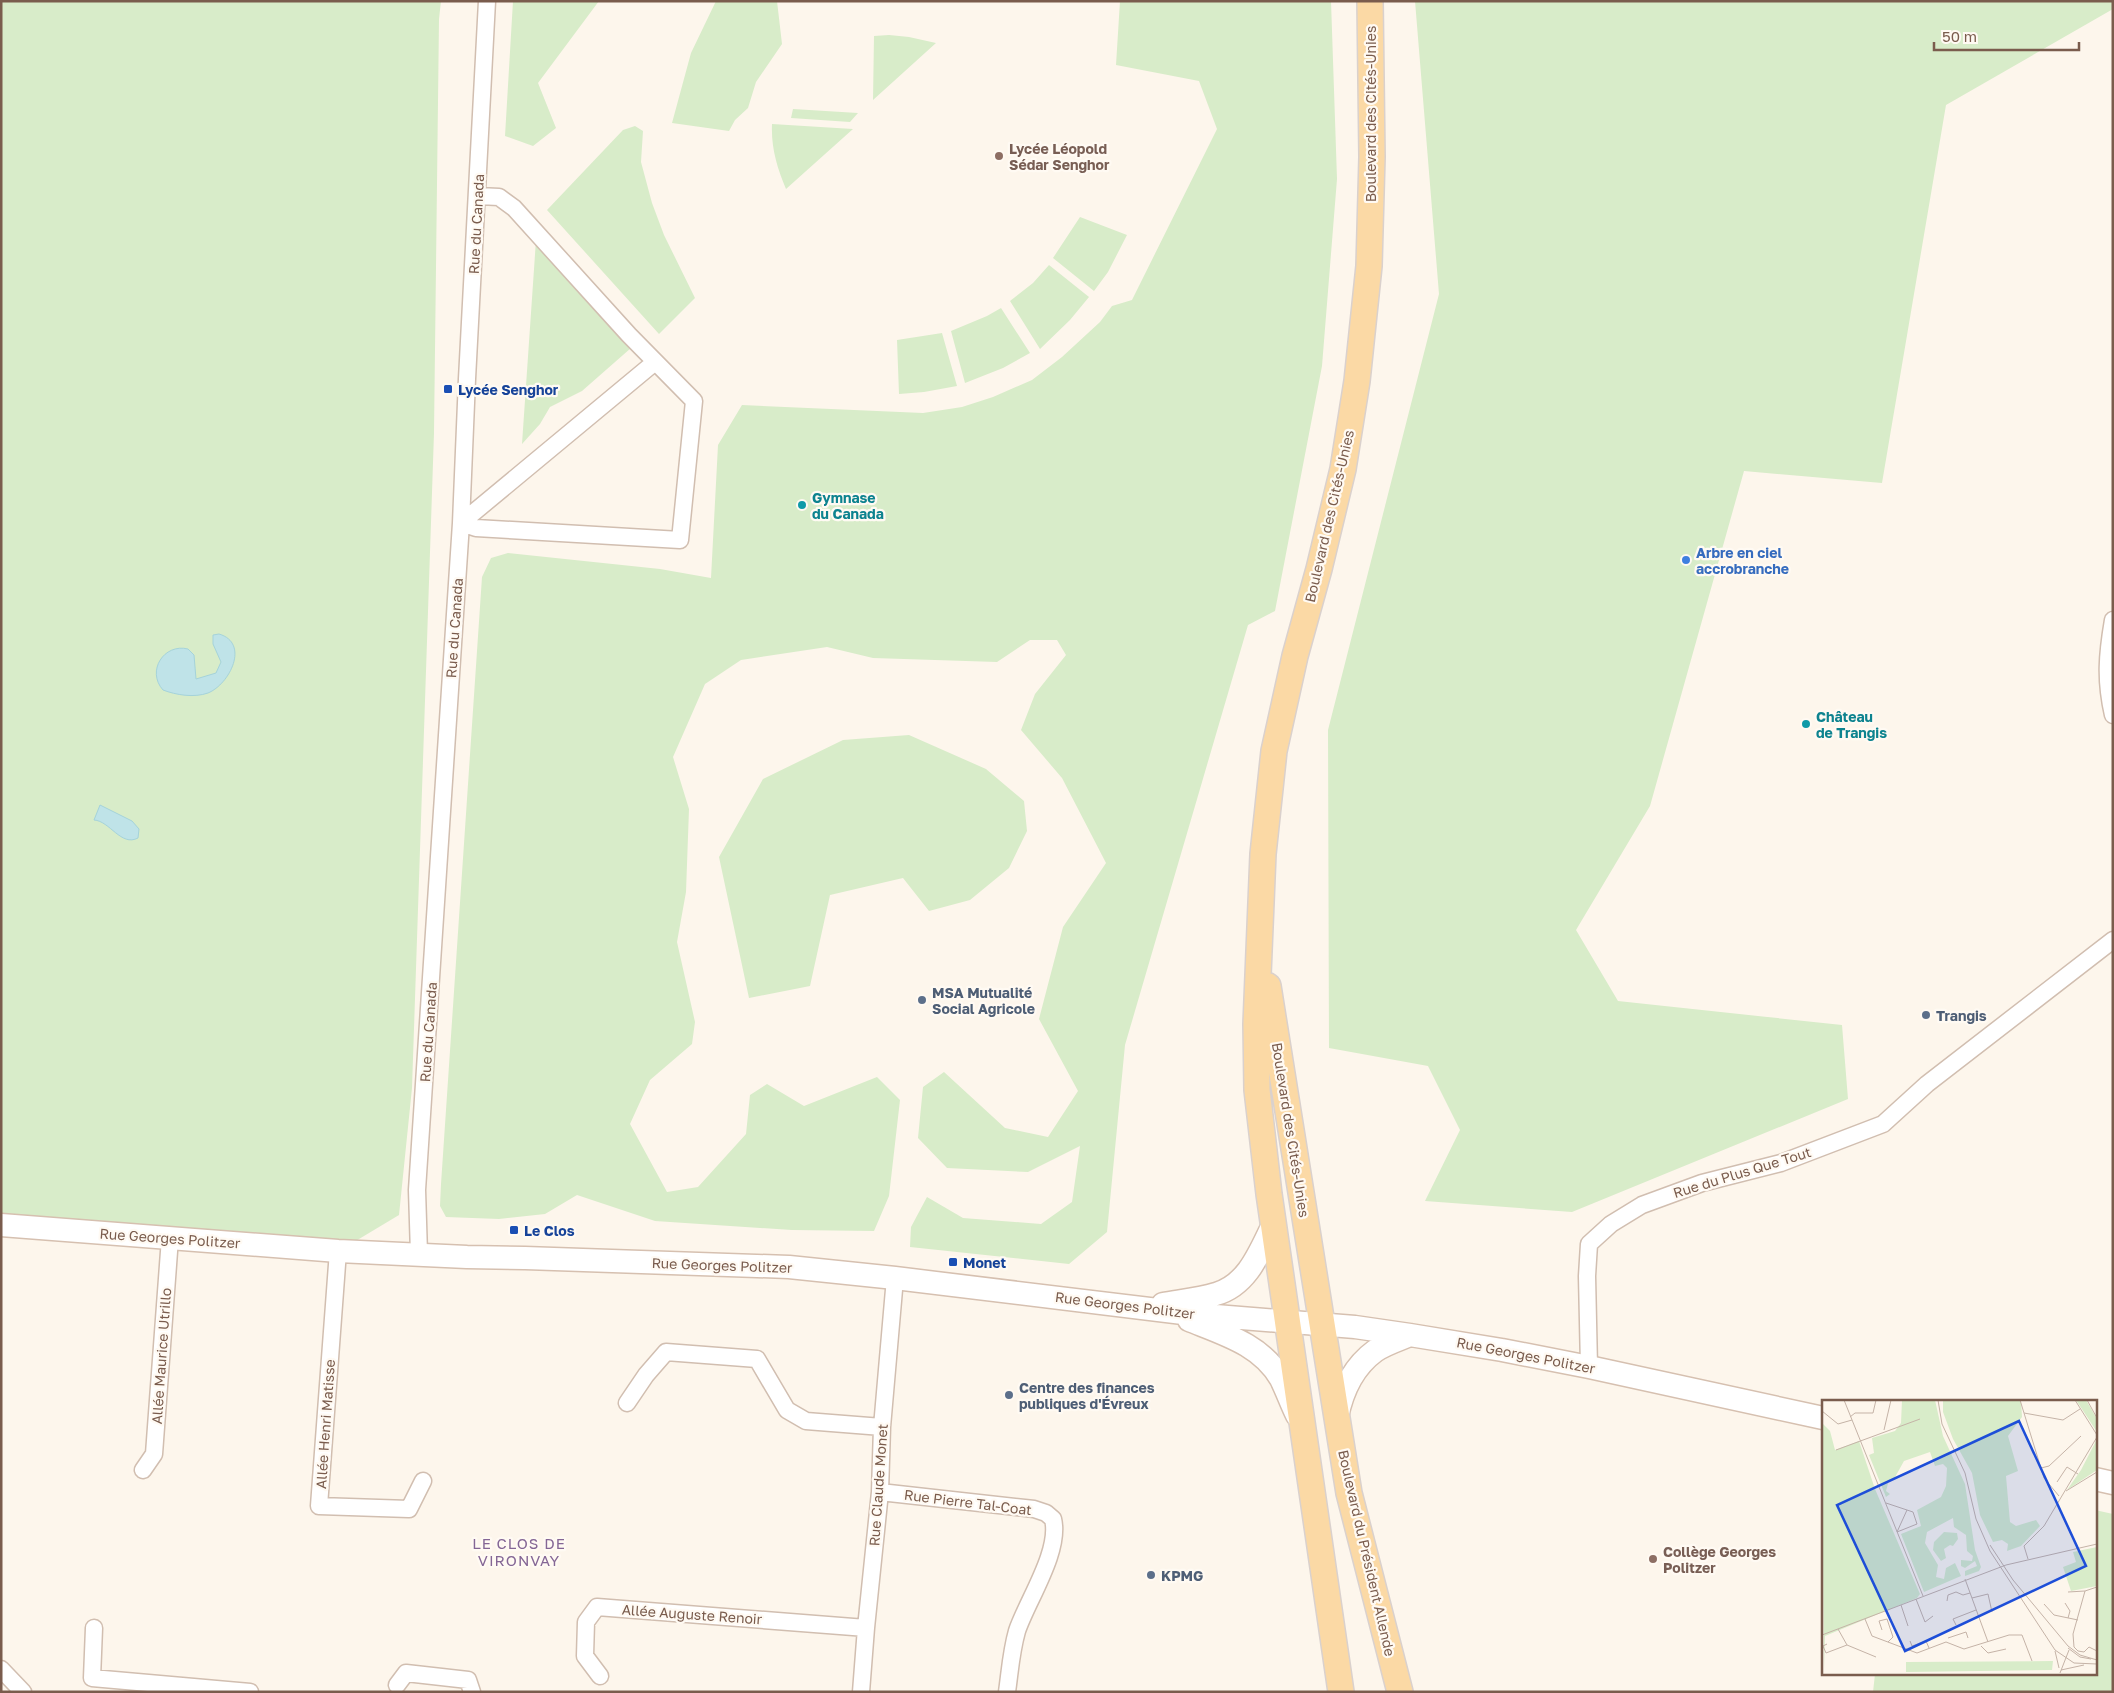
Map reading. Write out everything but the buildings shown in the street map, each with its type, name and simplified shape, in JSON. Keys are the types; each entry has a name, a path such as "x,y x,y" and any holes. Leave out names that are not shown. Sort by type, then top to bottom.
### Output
{"main road":[{"name":"Boulevard des Cités-Unies","path":"1287,1321 1273,1225 1258,1090 1256,1024 1263,854 1274,751 1295,656 1319,569 1343,469 1358,381 1370,266 1372,157 1370,1"},
{"name":"Boulevard des Cités-Unies","path":"1260,936 1322,1324"},
{"path":"1287,1321 1341,1692"},
{"name":"Boulevard du Président Allende","path":"1322,1324 1349,1493 1400,1692"}],"street":[{"name":"Rue du Canada","path":"419,1254 417,1190 461,523 488,1"},
{"path":"461,523 476,528 680,540 694,401 654,362 514,208 499,197 478,196"},
{"path":"461,523 654,362"},
{"path":"2113,620 2106,660 2107,692 2113,715"},
{"name":"Rue du Plus Que Tout","path":"1589,1367 1586,1294 1589,1244 1610,1224 1642,1205 1659,1198 1702,1183 1781,1163 1883,1124 1927,1084 2113,940"},
{"name":"Rue Georges Politzer","path":"1,1225 338,1251 789,1267 895,1278 1145,1308 1322,1324 1410,1335 1589,1367 1822,1418"},
{"path":"1145,1308 1218,1294 1234,1284 1252,1267 1273,1225"},
{"name":"Allée Maurice Utrillo","path":"143,1470 154,1454 170,1238"},
{"name":"Allée Henri Matisse","path":"338,1251 319,1506 409,1509 423,1481"},
{"name":"Rue Claude Monet","path":"861,1692 880,1492 882,1426 895,1278"},
{"path":"1145,1308 1191,1320 1242,1341 1263,1356 1280,1378 1304,1431"},
{"path":"1337,1421 1341,1397 1357,1370 1375,1351 1410,1335"},
{"path":"627,1403 646,1375 666,1352 757,1359 787,1410 806,1421 882,1426"},
{"path":"2096,1479 2113,1483"},
{"name":"Rue Pierre Tal-Coat","path":"880,1492 1034,1509 1046,1513 1053,1519 1053,1538 1046,1565 1018,1629 1010,1656 1007,1692"},
{"name":"Allée Auguste Renoir","path":"600,1676 585,1656 586,1622 597,1607 866,1628"},
{"path":"94,1628 92,1678 250,1692"},
{"path":"1,1669 23,1692"},
{"path":"397,1685 406,1673 468,1680 472,1692"}],"green space":[{"path":"1,1 441,1 439,19 434,433 412,1088 399,1215 354,1242 1,1228"},
{"path":"513,1 599,1 538,83 556,128 533,146 505,136"},
{"path":"716,1 777,1 782,44 756,82 748,108 735,120 729,131 672,123 691,53"},
{"path":"1120,1 1331,1 1337,179 1322,366 1275,611 1248,625 1125,1045 1107,1232 1069,1264 910,1247 911,1227 927,1197 963,1218 1041,1224 1072,1202 1080,1146 1028,1172 947,1168 918,1138 923,1087 944,1072 1005,1128 1048,1137 1078,1091 1039,1019 1063,927 1106,863 1062,778 1021,730 1035,694 1066,655 1057,640 1030,640 997,662 873,658 827,647 741,660 705,684 673,757 689,809 686,892 677,942 695,1022 692,1044 650,1080 630,1124 667,1192 698,1187 746,1134 750,1095 767,1084 804,1106 877,1077 900,1100 889,1196 874,1231 792,1230 655,1221 577,1195 545,1214 499,1219 446,1217 440,1206 441,1184 482,577 491,558 508,553 660,569 711,578 718,445 742,405 923,413 962,407 993,397 1032,380 1062,357 1100,322 1112,306 1132,300 1217,129 1199,81 1116,65"},
{"path":"1415,1 2113,1 2113,9 1946,105 1882,483 1744,471 1650,806 1576,930 1618,1001 1842,1025 1848,1099 1572,1212 1425,1201 1460,1130 1428,1066 1329,1048 1328,730 1439,294"},
{"path":"889,35 936,43 873,100 874,36"},
{"path":"793,109 858,113 850,122 791,118"},
{"path":"772,124 853,129 786,189 775,157 772,141"},
{"path":"635,126 643,131 641,162 652,203 664,235 695,298 659,334 547,210 623,130"},
{"path":"1080,217 1127,235 1108,272 1094,291 1053,258"},
{"path":"536,240 631,348 582,391 550,407 540,424 522,444"},
{"path":"1049,265 1089,297 1070,320 1040,349 1010,301 1033,283"},
{"path":"1001,308 1030,353 1003,368 965,383 951,331"},
{"path":"942,333 957,386 899,394 897,340"},
{"path":"909,735 986,769 1024,801 1027,831 1009,868 970,900 929,911 903,878 830,895 810,986 749,998 719,857 763,779 843,740"},
{"path":"2096,1510 2113,1514 2113,1692 1873,1692 1875,1676 2096,1676"}],"water":[{"path":"219,634 228,639 233,646 235,654 229,673 216,688 208,693 191,696 163,690 158,683 157,667 165,654 172,650 179,648 188,649 194,655 196,679 216,673 221,662 213,644 213,635"},
{"path":"100,805 132,821 139,829 138,838 132,840 121,837 105,824 94,820"}],"place":[{"name":"Lycée Léopold Sédar Senghor","path":"999,156"},
{"name":"Lycée Senghor","path":"448,389"},
{"name":"Gymnase du Canada","path":"802,505"},
{"name":"Arbre en ciel accrobranche","path":"1686,560"},
{"name":"Château de Trangis","path":"1806,724"},
{"name":"MSA Mutualité Social Agricole","path":"922,1000"},
{"name":"Trangis","path":"1926,1015"},
{"name":"Le Clos","path":"514,1230"},
{"name":"Monet","path":"953,1262"},
{"name":"Centre des finances publiques d'Évreux","path":"1009,1395"},
{"name":"Collège Georges Politzer","path":"1653,1559"},
{"name":"KPMG","path":"1151,1575"}],"district":[{"name":"LE CLOS DE VIRONVAY","path":"519,1552"}]}
